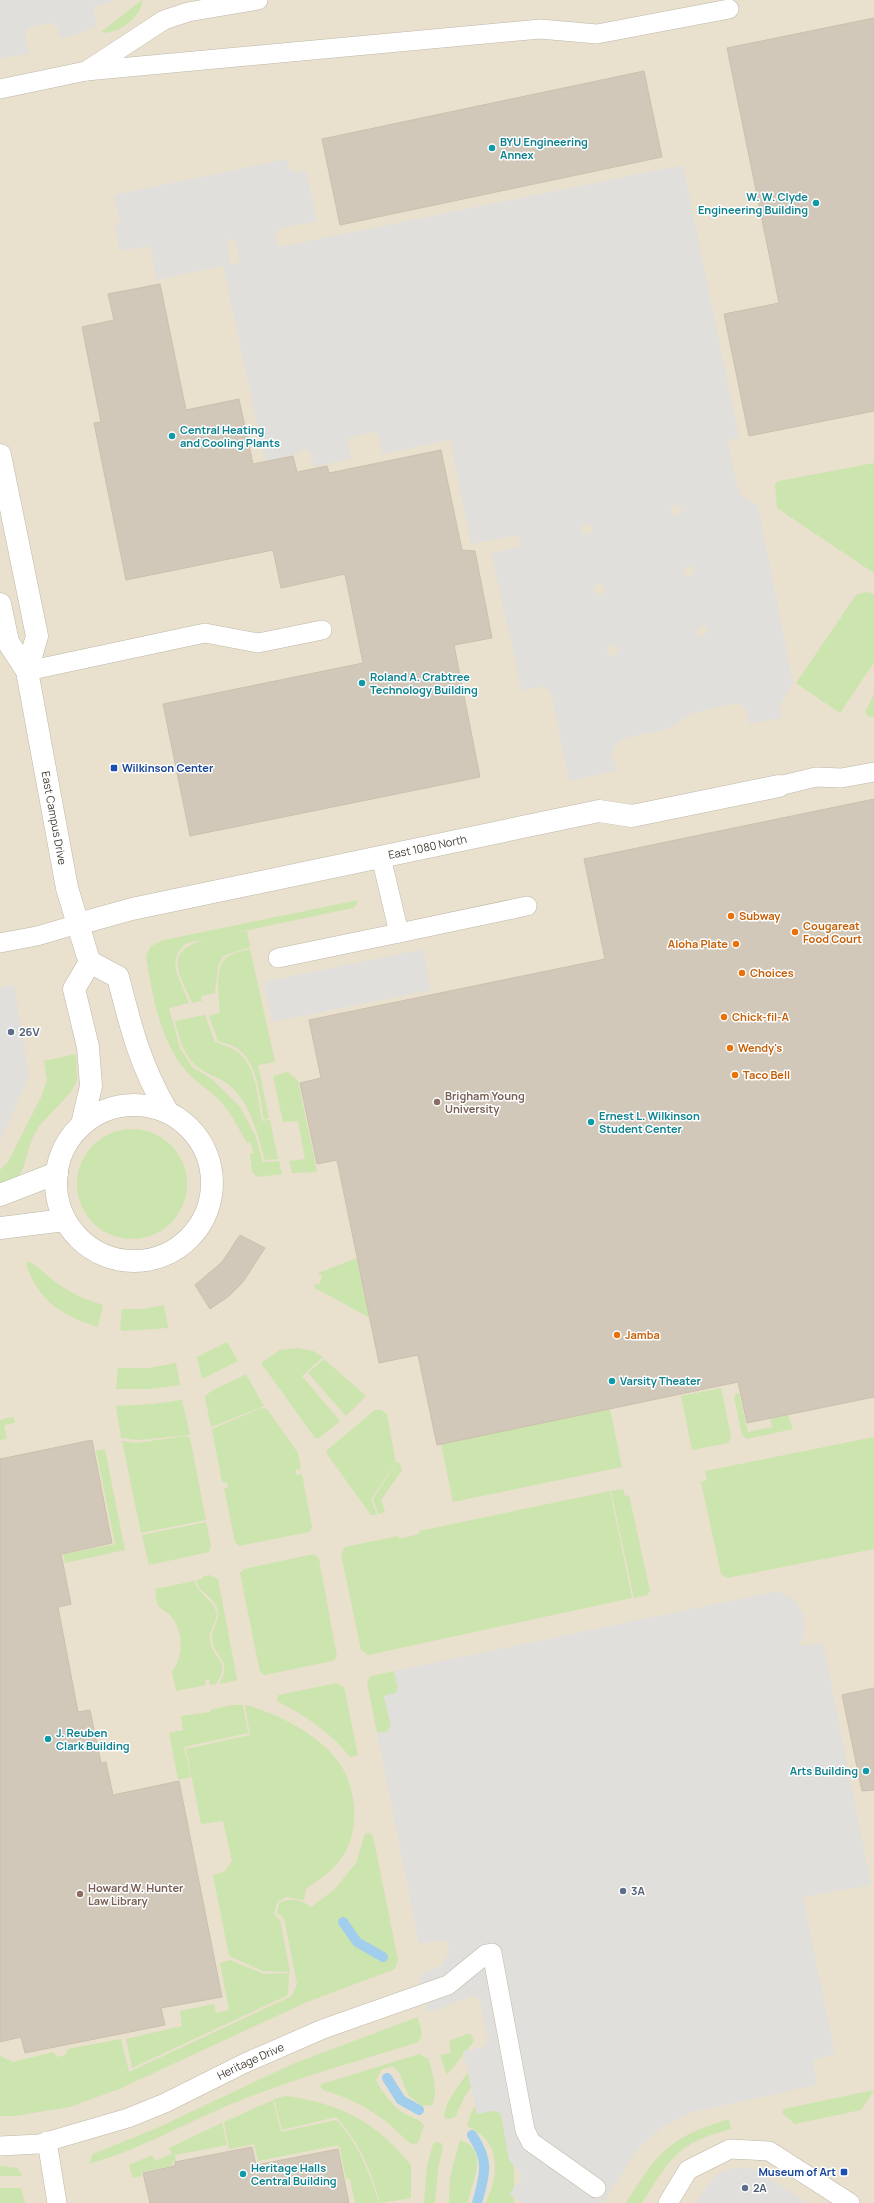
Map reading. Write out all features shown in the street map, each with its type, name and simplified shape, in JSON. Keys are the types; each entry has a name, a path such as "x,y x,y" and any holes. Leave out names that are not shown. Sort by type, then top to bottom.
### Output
{"street":[{"name":"East Campus Drive","path":"0,455 37,636 28,671"},
{"name":"East Campus Drive","path":"0,604 8,642 28,671 68,888 90,962"},
{"name":"East 1080 North","path":"78,924 132,909 599,811 632,816 779,786"},
{"path":"83,1120 111,1109 135,1105 167,1111 181,1120 198,1138 210,1161 213,1186 208,1211 195,1233 175,1250 152,1260 126,1261 101,1255 80,1240 65,1220 57,1197 57,1173 62,1152 83,1120 91,1086 88,1047 74,989 90,962 118,977 133,1038 150,1081 167,1111"},
{"path":"0,1195 57,1173"},
{"path":"0,1228 65,1220"}],"lane":[{"path":"86,71 164,20 188,12 258,0"},
{"path":"0,90 86,71 540,29 597,34 729,8"},
{"path":"28,671 205,633 258,643 322,630"},
{"path":"779,786 816,778 841,778 874,772"},
{"path":"381,857 399,932"},
{"path":"278,958 527,906"},
{"path":"0,943 37,936 78,924"},
{"name":"Heritage Drive","path":"0,2146 47,2141 128,2118 323,2029 448,1985 486,1954 492,1953 524,2130 531,2142 596,2188"},
{"path":"47,2141 57,2203"},
{"path":"668,2203 688,2170 730,2149 769,2151 850,2203"}],"shaded area":[{"name":"Brigham Young University","path":"0,0 874,0 874,2203 0,2203"},
{"path":"0,0 115,1 94,7 96,25 86,31 74,35 60,38 58,27 51,23 31,27 27,30 25,36 29,53 0,59"},
{"path":"287,159 292,172 306,171 317,221 280,228 275,235 277,244 284,246 683,165 739,437 732,439 728,443 737,485 741,495 758,506 793,683 780,705 782,718 749,724 746,709 739,703 692,713 666,730 625,738 617,744 613,750 612,757 618,770 569,781 551,692 543,686 522,691 491,553 521,546 519,535 471,544 450,440 382,454 379,436 373,432 350,437 348,442 351,459 314,467 311,453 307,449 301,450 300,453 265,461 223,266 157,280 150,246 120,251 115,226 120,221 114,195","holes":["230,238 235,241 240,263 231,265 227,242","675,504 683,509 678,516 670,512","585,523 593,528 588,535 580,531","688,564 695,569 690,577 682,572","598,583 606,588 601,596 593,591","701,625 709,629 703,637 696,633","611,644 619,649 614,657 606,652"]},
{"path":"423,949 431,990 272,1022 264,982"},
{"name":"26V","path":"14,985 29,1076 0,1142 0,988"},
{"name":"3A","path":"777,1591 796,1601 803,1615 805,1629 800,1646 823,1642 871,1885 803,1897 835,2054 813,2060 817,2085 693,2112 661,2128 638,2149 603,2203 523,2203 509,2194 521,2180 521,2174 509,2160 501,2115 497,2111 477,2114 463,2051 484,2047 488,2041 480,2001 477,1996 474,1996 427,2013 419,1975 441,1966 448,1954 449,1943 446,1940 419,1944 377,1733 387,1732 391,1726 384,1696 396,1693 398,1687 394,1671"},
{"name":"2A","path":"744,2167 758,2171 807,2203 695,2203 714,2176 729,2169"}],"green space":[{"path":"142,0 139,12 128,24 114,31 107,33 101,32"},
{"path":"874,463 874,573 777,508 775,484 779,481"},
{"path":"867,592 874,594 874,662 840,713 796,683 857,594"},
{"path":"874,694 874,717 869,717 865,712"},
{"path":"358,900 357,904 353,908 187,943 176,957 176,971 189,1003 169,1008 180,1048 192,1067 212,1079 240,1107 255,1135 263,1162 279,1161 282,1174 257,1177 252,1172 250,1154 254,1153 250,1142 247,1143 225,1107 217,1098 187,1072 170,1047 154,1001 146,956 151,946 164,940"},
{"path":"247,931 250,947 223,956 218,967 215,993 201,996 202,1001 192,1003 180,977 178,968 178,958 183,951 203,940"},
{"path":"250,949 275,1062 258,1065 269,1118 264,1120 259,1090 249,1061 243,1053 235,1047 218,1041 209,1016 220,1013 218,985 221,964 229,956"},
{"path":"205,1015 215,1042 230,1048 242,1056 247,1062 254,1078 262,1121 270,1120 278,1159 265,1160 248,1109 235,1091 226,1083 196,1065 190,1059 182,1046 175,1021"},
{"path":"76,1054 77,1081 71,1092 39,1126 30,1144 24,1166 18,1177 0,1187 0,1170 8,1162 42,1095 47,1080 44,1061"},
{"path":"288,1072 298,1081 317,1172 292,1173 289,1161 305,1159 298,1121 283,1122 273,1076"},
{"path":"132,1129 153,1133 163,1138 171,1145 178,1153 183,1163 187,1184 183,1205 178,1215 171,1223 163,1230 153,1235 132,1239 111,1235 101,1230 93,1223 86,1215 81,1205 77,1184 81,1163 86,1153 93,1145 101,1138 111,1133"},
{"path":"357,1258 370,1318 315,1288 314,1284 319,1285 322,1276 318,1273"},
{"path":"29,1261 67,1290 103,1305 98,1327 74,1318 53,1305 37,1288 31,1277 26,1264"},
{"path":"164,1305 168,1328 123,1331 120,1329 122,1309 144,1309"},
{"path":"227,1342 238,1361 202,1379 197,1357"},
{"path":"297,1348 313,1351 323,1357 302,1376 340,1421 319,1438 315,1438 261,1363 280,1350"},
{"path":"324,1359 366,1396 346,1416 308,1373"},
{"path":"176,1363 180,1385 150,1389 116,1389 118,1368 149,1368"},
{"path":"246,1374 264,1406 211,1427 205,1397 212,1391"},
{"path":"721,1388 731,1437 728,1443 692,1450 681,1396"},
{"path":"737,1393 739,1393 748,1432 772,1427 769,1412 786,1409 793,1429 747,1439 742,1435 734,1397"},
{"path":"182,1400 190,1435 139,1440 121,1438 116,1406 153,1404"},
{"path":"261,1408 267,1409 298,1453 301,1469 296,1470 296,1475 302,1474 312,1527 309,1532 239,1546 235,1542 224,1488 228,1488 227,1482 222,1482 212,1429"},
{"path":"610,1409 622,1467 453,1502 441,1444"},
{"path":"375,1410 381,1410 387,1414 396,1463 371,1499 377,1515 371,1515 327,1454 327,1450"},
{"path":"11,1417 14,1418 15,1423 4,1425 7,1439 0,1440 0,1420"},
{"path":"186,1436 190,1438 206,1520 141,1533 122,1441 136,1443"},
{"path":"874,1437 874,1549 727,1578 721,1574 701,1482 707,1480 705,1471"},
{"path":"105,1449 125,1550 65,1563 63,1554 115,1544 96,1451"},
{"path":"397,1462 400,1464 402,1470 381,1500 385,1512 378,1514 373,1499"},
{"path":"623,1489 625,1496 629,1495 650,1591 647,1595 634,1598 611,1491"},
{"path":"610,1491 632,1598 368,1655 361,1650 341,1554 345,1547 398,1536 399,1539 419,1534 419,1531"},
{"path":"206,1522 211,1546 209,1552 149,1565 142,1535"},
{"path":"314,1554 319,1559 337,1657 332,1661 265,1675 260,1672 240,1573 244,1569"},
{"path":"209,1575 218,1579 237,1679 235,1681 219,1684 224,1674 224,1668 222,1659 214,1647 212,1639 213,1630 218,1618 217,1609 213,1601 199,1587 196,1580 203,1579 202,1577"},
{"path":"194,1581 199,1590 212,1604 217,1614 210,1634 210,1641 214,1653 222,1665 222,1670 216,1684 210,1685 209,1679 205,1680 206,1685 176,1691 172,1672 179,1658 181,1643 180,1636 175,1621 158,1605 155,1589"},
{"path":"394,1671 398,1688 396,1693 384,1696 391,1726 387,1732 377,1733 367,1682 371,1676"},
{"path":"337,1683 344,1687 358,1755 350,1757 334,1740 316,1725 277,1701 278,1695"},
{"path":"232,1705 243,1705 248,1733 184,1747 191,1777 178,1780 169,1733 183,1730 181,1716 210,1712 210,1710"},
{"path":"245,1705 259,1709 289,1722 318,1741 340,1764 351,1788 354,1807 353,1830 349,1845 342,1858 330,1871 306,1889 304,1900 286,1897 277,1902 274,1914 280,1920 290,1972 263,1971 229,1956 213,1875 224,1872 232,1861 223,1821 201,1824 186,1749 250,1735"},
{"path":"370,1833 373,1836 398,1960 395,1969 307,2002 119,2089 70,2107 14,2116 0,2116 0,2056 13,2062 53,2052 57,2057 65,2055 68,2049 121,2039 129,2072 292,1996 297,1984 284,1918 277,1913 279,1903 288,1900 296,1900 311,1907 334,1890 356,1863 365,1834"},
{"path":"230,1960 264,1974 289,1973 288,1995 132,2068 126,2039 182,2026 180,2011 214,2004 216,2013 229,2010 220,1963"},
{"path":"418,2017 422,2035 416,2043 275,2087 229,2105 125,2152 89,2164 93,2154 157,2128 295,2063"},
{"path":"467,2034 471,2034 474,2041 447,2075 440,2055 451,2053 449,2041"},
{"path":"419,2054 429,2059 435,2088 432,2105 422,2106 408,2095 399,2072 392,2066 381,2070 376,2080 392,2104 401,2112 417,2119 424,2125 418,2143 412,2144 407,2141 379,2116 359,2104 323,2090 320,2087 322,2084"},
{"path":"494,2057 466,2094 455,2117 446,2119 444,2115 447,2104 477,2060"},
{"path":"514,2073 514,2203 486,2203 493,2185 495,2161 491,2146 487,2140 475,2130 467,2126 471,2113 488,2087"},
{"path":"874,2090 861,2110 795,2124 782,2113 784,2109"},
{"path":"286,2096 305,2099 340,2110 356,2117 384,2137 411,2165 411,2198 380,2203 364,2157 345,2127 336,2117 282,2130 274,2099"},
{"path":"273,2100 281,2132 336,2120 357,2149 371,2180 379,2203 355,2203 350,2179 346,2179 339,2145 258,2161 254,2144 229,2149 224,2122"},
{"path":"729,2119 731,2129 698,2140 677,2154 661,2174 642,2203 626,2203 647,2171 667,2149 678,2140 708,2126"},
{"path":"222,2123 227,2145 175,2155 176,2161 172,2162 173,2166 141,2172 142,2176 133,2178 129,2165 152,2155 155,2161 172,2154 169,2148"},
{"path":"460,2140 469,2145 475,2151 477,2167 468,2203 449,2203 450,2177"},
{"path":"437,2142 441,2143 443,2147 438,2169 435,2203 424,2203 427,2166 433,2144"},
{"path":"0,2166 18,2168 22,2176 0,2176"},
{"path":"0,2188 21,2188 25,2203 0,2203"}],"building":[{"name":"W. W. Clyde Engineering Building","path":"874,18 874,411 749,436 724,314 779,303 727,48"},
{"name":"BYU Engineering Annex","path":"644,71 662,157 340,225 322,139"},
{"path":"160,284 186,410 239,399 253,464 293,456 297,472 327,466 329,473 441,450 462,550 475,551 492,638 454,645 480,777 190,836 163,704 363,663 345,574 281,588 273,550 126,580 94,423 101,422 82,327 114,320 108,294"},
{"name":"Ernest L. Wilkinson Student Center","path":"874,799 874,1397 747,1423 738,1382 437,1445 418,1355 379,1363 337,1160 317,1164 300,1083 321,1078 309,1020 605,959 584,859"},
{"path":"240,1235 265,1248 243,1282 229,1296 210,1309 195,1285 222,1262"},
{"name":"J. Reuben Clark Building","path":"92,1440 112,1543 61,1554 71,1604 58,1607 78,1712 90,1710 101,1763 106,1762 113,1795 179,1781 222,1997 161,2008 165,2025 25,2053 21,2037 0,2042 0,1459"},
{"name":"Arts Building","path":"874,1688 874,1790 862,1791 842,1695"},
{"name":"Heritage Halls Central Building","path":"252,2147 256,2165 338,2149 349,2203 150,2203 143,2173 175,2166 175,2162"}],"waterway":[{"path":"343,1922 357,1942 383,1957"},
{"path":"387,2078 401,2100 419,2110"},
{"path":"472,2135 478,2144 484,2161 484,2176 477,2203"}],"place":[{"name":"BYU Engineering Annex","path":"492,148"},
{"name":"W. W. Clyde Engineering Building","path":"816,203"},
{"name":"Central Heating and Cooling Plants","path":"172,436"},
{"name":"Roland A. Crabtree Technology Building","path":"362,683"},
{"name":"Wilkinson Center","path":"114,768"},
{"name":"Subway","path":"731,916"},
{"name":"Cougareat Food Court","path":"795,932"},
{"name":"Aloha Plate","path":"736,944"},
{"name":"Choices","path":"742,973"},
{"name":"Chick-fil-A","path":"724,1017"},
{"name":"26V","path":"11,1032"},
{"name":"Wendy's","path":"730,1048"},
{"name":"Taco Bell","path":"735,1075"},
{"name":"Brigham Young University","path":"437,1102"},
{"name":"Ernest L. Wilkinson Student Center","path":"591,1122"},
{"name":"Jamba","path":"617,1335"},
{"name":"Varsity Theater","path":"612,1381"},
{"name":"J. Reuben Clark Building","path":"48,1739"},
{"name":"Arts Building","path":"866,1771"},
{"name":"3A","path":"623,1891"},
{"name":"Howard W. Hunter Law Library","path":"80,1894"},
{"name":"Museum of Art","path":"844,2172"},
{"name":"Heritage Halls Central Building","path":"243,2174"},
{"name":"2A","path":"745,2188"}]}
